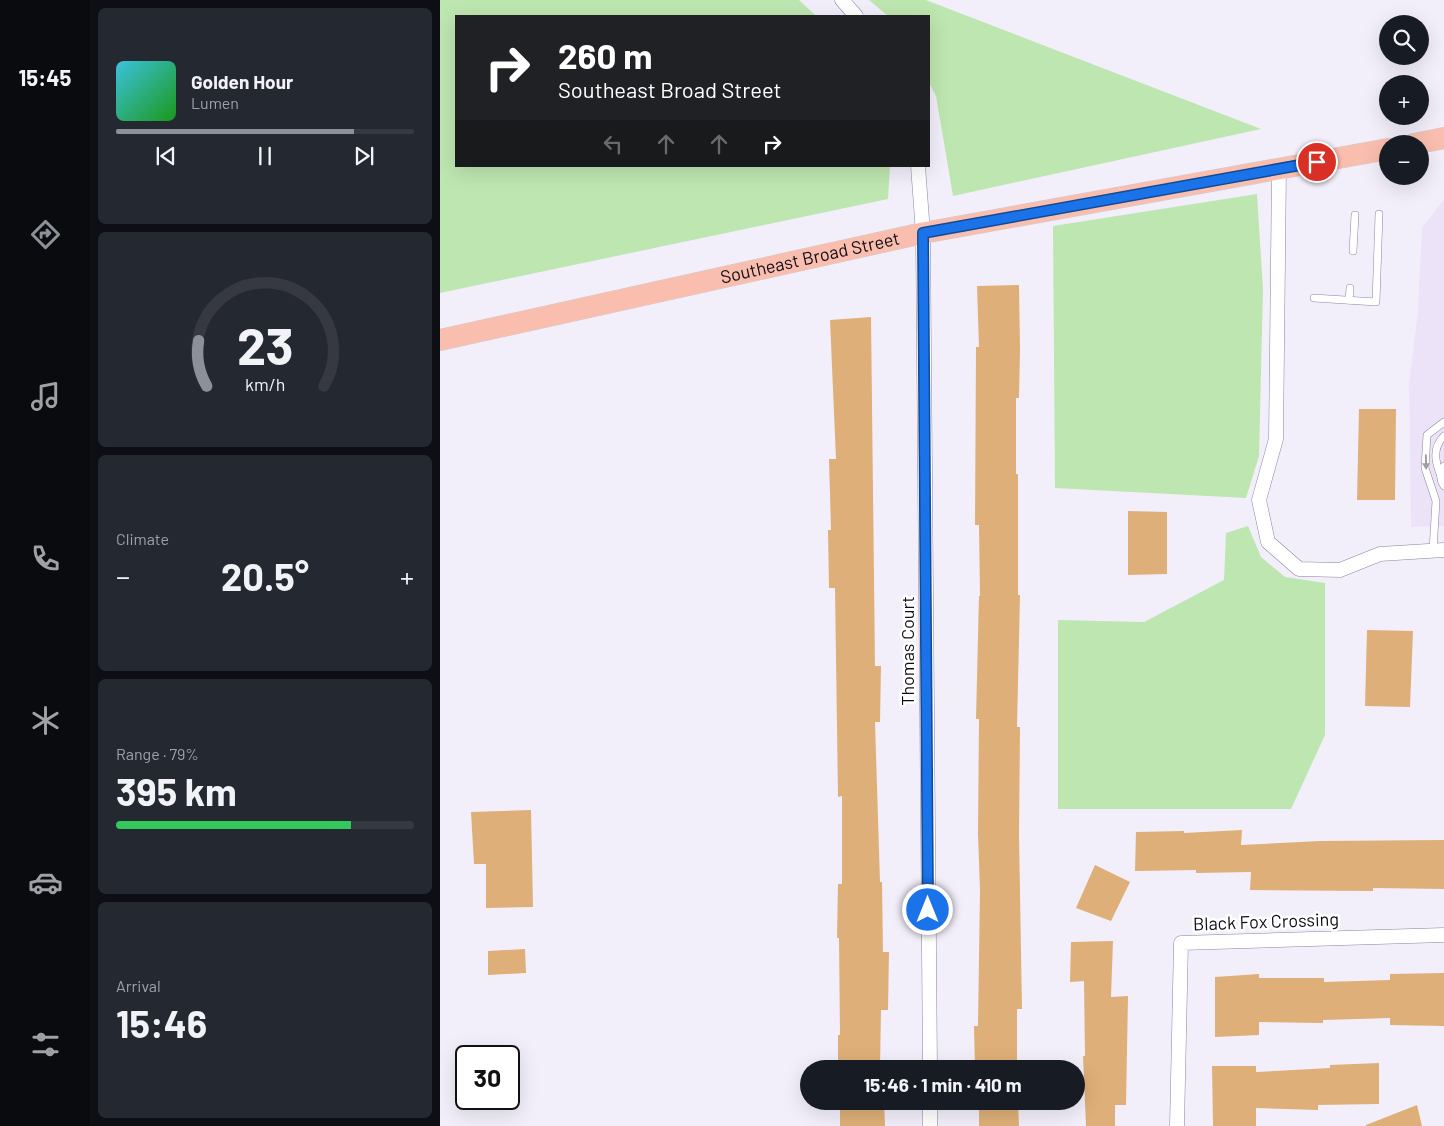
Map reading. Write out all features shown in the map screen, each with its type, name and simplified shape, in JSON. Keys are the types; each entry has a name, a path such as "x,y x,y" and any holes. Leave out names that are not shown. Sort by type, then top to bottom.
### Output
{"main road":[{"path":"1429,141 1444,138"},
{"name":"Southeast Broad Street","path":"440,340 923,233 1379,151"}],"street":[{"path":"842,0 855,15"},
{"name":"Thomas Court","path":"918,167 923,233 930,1060"},
{"path":"1279,169 1276,438 1259,500 1268,542 1299,569 1340,570 1380,554 1439,550"},
{"name":"Black Fox Crossing","path":"1177,1126 1181,943 1444,935"},
{"path":"930,1110 930,1126"}],"lane":[{"path":"1353,251 1355,214"},
{"path":"1314,298 1376,302 1379,214"},
{"path":"1350,288 1350,300"},
{"path":"1439,550 1436,501 1425,468 1427,435 1444,422"},
{"path":"1444,436 1441,439 1435,456 1436,465 1444,486"},
{"path":"1441,476 1444,466"},
{"path":"1435,498 1444,500"}],"shaded area":[{"path":"1444,199 1444,526 1411,527 1409,383 1418,311 1422,228"}],"green space":[{"path":"440,0 799,0 815,15 455,15 455,167 890,167 888,199 440,293"},
{"path":"869,0 926,0 1261,129 953,196 936,96 930,85 930,15 887,15"},
{"path":"1257,194 1263,289 1259,456 1246,498 1055,488 1053,226"},
{"path":"1248,526 1261,557 1285,577 1325,583 1325,735 1291,809 1058,809 1058,620 1144,622 1224,580 1226,533"}],"building":[{"path":"1019,285 1019,398 1016,398 1018,595 1020,595 1017,727 1020,727 1019,835 1022,1009 1017,1009 1017,1060 975,1060 974,1026 978,1026 980,890 978,834 979,719 976,719 980,596 979,525 975,525 976,347 979,347 977,286"},
{"path":"871,317 875,666 881,666 880,722 875,722 883,952 889,952 888,1010 881,1010 880,1060 838,1060 838,1035 840,1035 839,938 837,938 838,884 842,884 842,796 838,797 835,588 829,588 828,530 831,530 829,459 836,459 830,320"},
{"path":"1359,409 1396,409 1395,500 1357,500"},
{"path":"1128,511 1167,512 1167,574 1128,575"},
{"path":"1367,630 1413,631 1410,707 1365,706"},
{"path":"531,810 533,907 486,908 486,864 474,864 471,812"},
{"path":"1242,830 1241,845 1320,841 1444,840 1444,889 1373,888 1373,891 1250,890 1251,872 1196,873 1196,870 1135,871 1136,832 1184,831 1184,833"},
{"path":"1095,865 1130,882 1111,921 1076,908"},
{"path":"1113,941 1111,997 1128,996 1126,1105 1115,1105 1115,1126 1086,1126 1085,1060 1083,1060 1083,1056 1085,1056 1084,981 1070,982 1071,942"},
{"path":"525,949 526,973 488,975 488,951"},
{"path":"1444,973 1444,1026 1390,1025 1390,1018 1323,1020 1323,1023 1259,1022 1259,1035 1215,1037 1215,977 1259,974 1259,978 1324,978 1324,982 1390,980 1390,974"},
{"path":"1379,1063 1379,1104 1318,1105 1318,1110 1256,1108 1256,1126 1213,1126 1212,1066 1256,1066 1256,1072 1330,1068 1330,1065"},
{"path":"1417,1105 1422,1126 1366,1126 1366,1125"},
{"path":"840,1110 884,1110 885,1126 840,1126"},
{"path":"979,1110 1018,1110 1019,1126 979,1126"}],"route":[{"path":"928,910 923,233 1317,162"}]}
